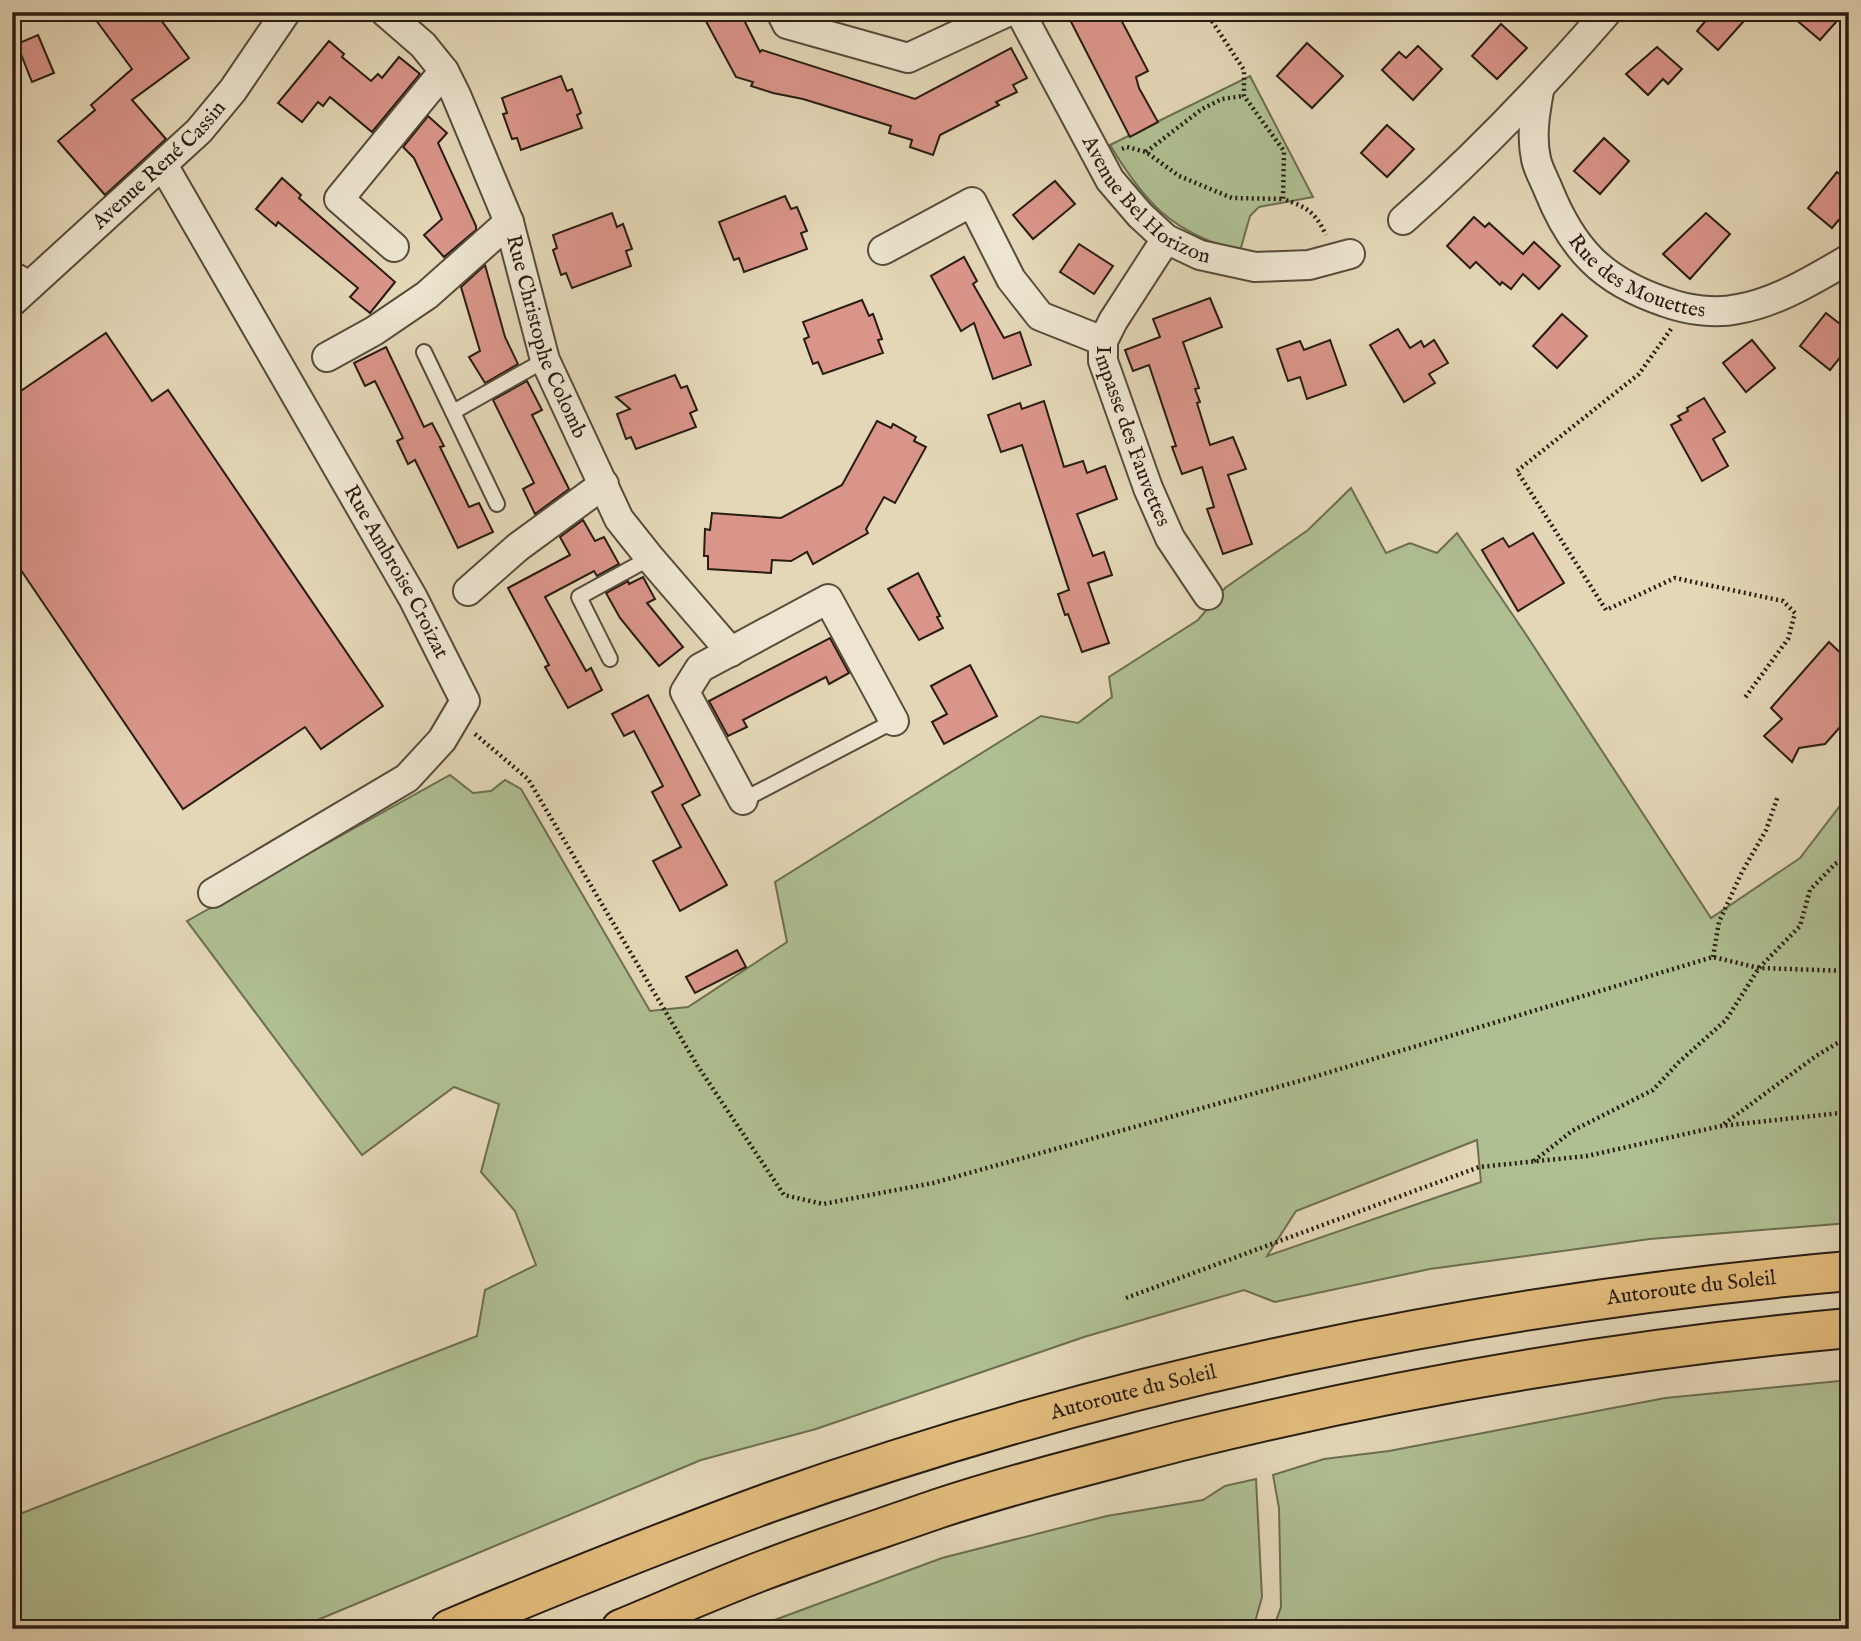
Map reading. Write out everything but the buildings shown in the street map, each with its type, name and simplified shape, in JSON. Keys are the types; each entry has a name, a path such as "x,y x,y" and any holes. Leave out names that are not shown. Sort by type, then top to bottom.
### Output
{"highway":[{"name":"Autoroute du Soleil","path":"450,1629 632,1553 771,1502 1038,1418 1191,1378 1328,1348 1603,1299 1747,1280 1849,1271"},
{"path":"621,1629 774,1566 940,1508 1102,1461 1242,1426 1343,1403 1594,1358 1742,1338 1849,1328"}],"street":[{"name":"Avenue René Cassin","path":"12,302 24,274 163,165 199,131 233,90 286,12"},
{"name":"Rue Christophe Colomb","path":"385,12 423,46 444,71 456,95 509,222 545,360 619,519 731,652"},
{"path":"781,12 787,23 908,58 1007,12"},
{"name":"Avenue Bel Horizon","path":"1020,12 1110,180 1140,215 1166,239 1200,255 1255,267 1309,265 1344,256"},
{"path":"1403,220 1460,169 1539,91 1607,12"},
{"path":"394,247 339,199 444,71"},
{"name":"Rue des Mouettes","path":"1539,91 1533,123 1536,160 1559,217 1590,259 1614,281 1684,309 1737,310 1789,293 1849,259"},
{"name":"Rue Ambroise Croizat","path":"163,165 413,598 466,701 442,740 407,778 213,893"},
{"path":"883,250 972,202 1012,279 1040,316 1103,341"},
{"path":"327,357 374,331 427,295 509,222"},
{"name":"Impasse des Fauvettes","path":"1166,239 1113,321 1103,341 1103,362 1148,488 1170,538 1208,595"},
{"path":"468,591 518,547 604,484"},
{"path":"743,800 685,692 700,668 828,599 894,722"}],"lane":[{"path":"424,352 497,504"},
{"path":"453,412 545,360"},
{"path":"610,659 579,597 650,558"},
{"path":"743,800 894,722"}],"path":[{"path":"1206,12 1244,70 1244,96 1284,151 1283,199"},
{"path":"1146,152 1202,109 1222,99 1244,96"},
{"path":"1096,156 1127,147 1146,152 1180,176 1232,198 1283,199 1303,206 1317,217 1344,256"},
{"path":"1684,309 1639,374 1517,471 1606,610 1675,578 1783,601 1795,613 1788,639 1744,699"},
{"path":"456,717 528,779 697,1065 783,1195 823,1204 933,1183 1310,1078 1713,957 1759,968 1849,971"},
{"path":"1713,957 1719,922 1741,874 1766,830 1778,796"},
{"path":"1533,1162 1573,1131 1653,1090 1679,1062 1726,1020 1759,968 1800,926 1810,890 1835,864 1849,855"},
{"path":"1721,1126 1849,1035"},
{"path":"1126,1298 1479,1167 1587,1156 1721,1126 1849,1112"}],"green space":[{"path":"1250,76 1313,197 1259,207 1250,216 1240,251 1196,235 1163,213 1136,184 1110,145"},
{"path":"1351,488 1386,553 1410,543 1437,553 1457,533 1711,918 1800,858 1849,794 1849,1223 1650,1239 1430,1269 1275,1302 1244,1290 1084,1337 816,1429 701,1460 296,1629 12,1629 12,1517 477,1336 485,1290 536,1265 515,1211 481,1172 499,1104 454,1087 362,1155 187,921 450,775 473,793 491,791 505,780 521,789 650,1011 688,1007 787,942 775,882 1041,716 1078,723 1112,697 1109,677 1198,620 1225,588 1308,530","holes":["1477,1140 1481,1182 1267,1256 1296,1211"]},
{"path":"1849,1380 1849,1629 1273,1629 1281,1607 1279,1508 1273,1475 1324,1459 1389,1451 1665,1398"},
{"path":"1256,1479 1262,1597 1253,1629 750,1629 942,1558 1107,1516 1203,1500 1225,1486"}]}
